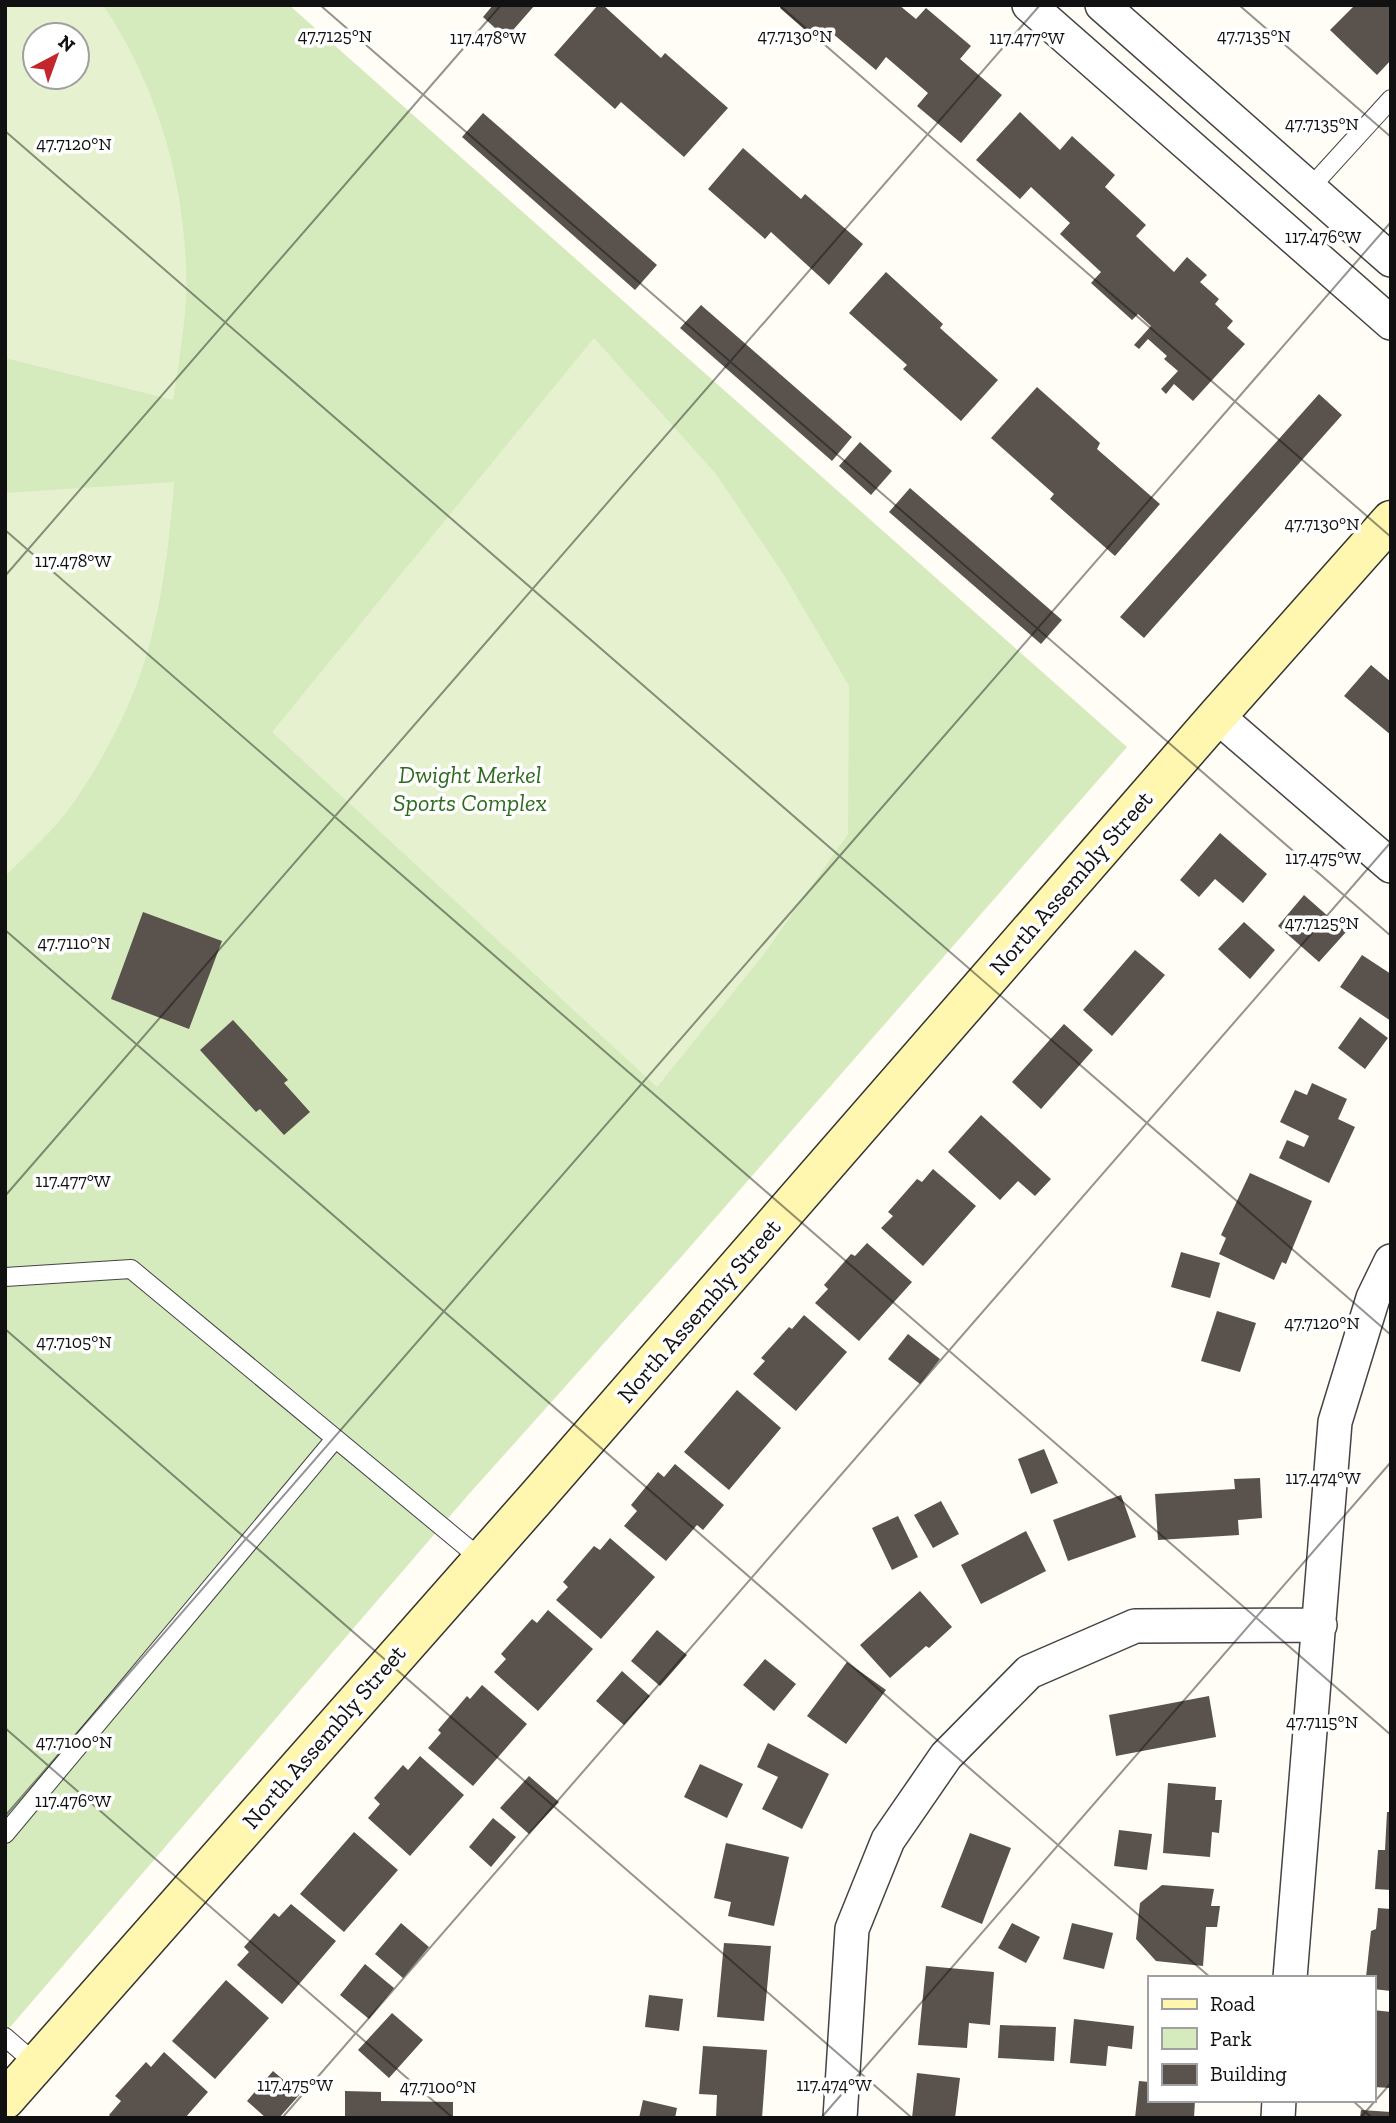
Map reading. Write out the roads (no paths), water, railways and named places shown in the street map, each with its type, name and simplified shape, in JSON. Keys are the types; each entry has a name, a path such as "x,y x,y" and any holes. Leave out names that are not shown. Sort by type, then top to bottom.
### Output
{"main road":[{"name":"North Assembly Street","path":"5,2100 1391,520"}],"street":[{"path":"1102,5 1391,260"},
{"path":"1036,7 1391,323"},
{"path":"1273,218 1310,188"},
{"path":"1217,716 1391,866"},
{"path":"1290,1976 1335,1422 1373,1298 1391,1261"},
{"path":"840,2118 852,1929 888,1840 946,1756 1029,1672 1135,1626 1320,1625"}],"lane":[{"path":"1310,188 1391,99"},
{"path":"5,1277 131,1269 481,1559"},
{"path":"5,1834 335,1439"},
{"path":"5,2037 36,2064"}],"park label":[{"name":"Dwight Merkel Sports Complex","path":"470,789"}]}
